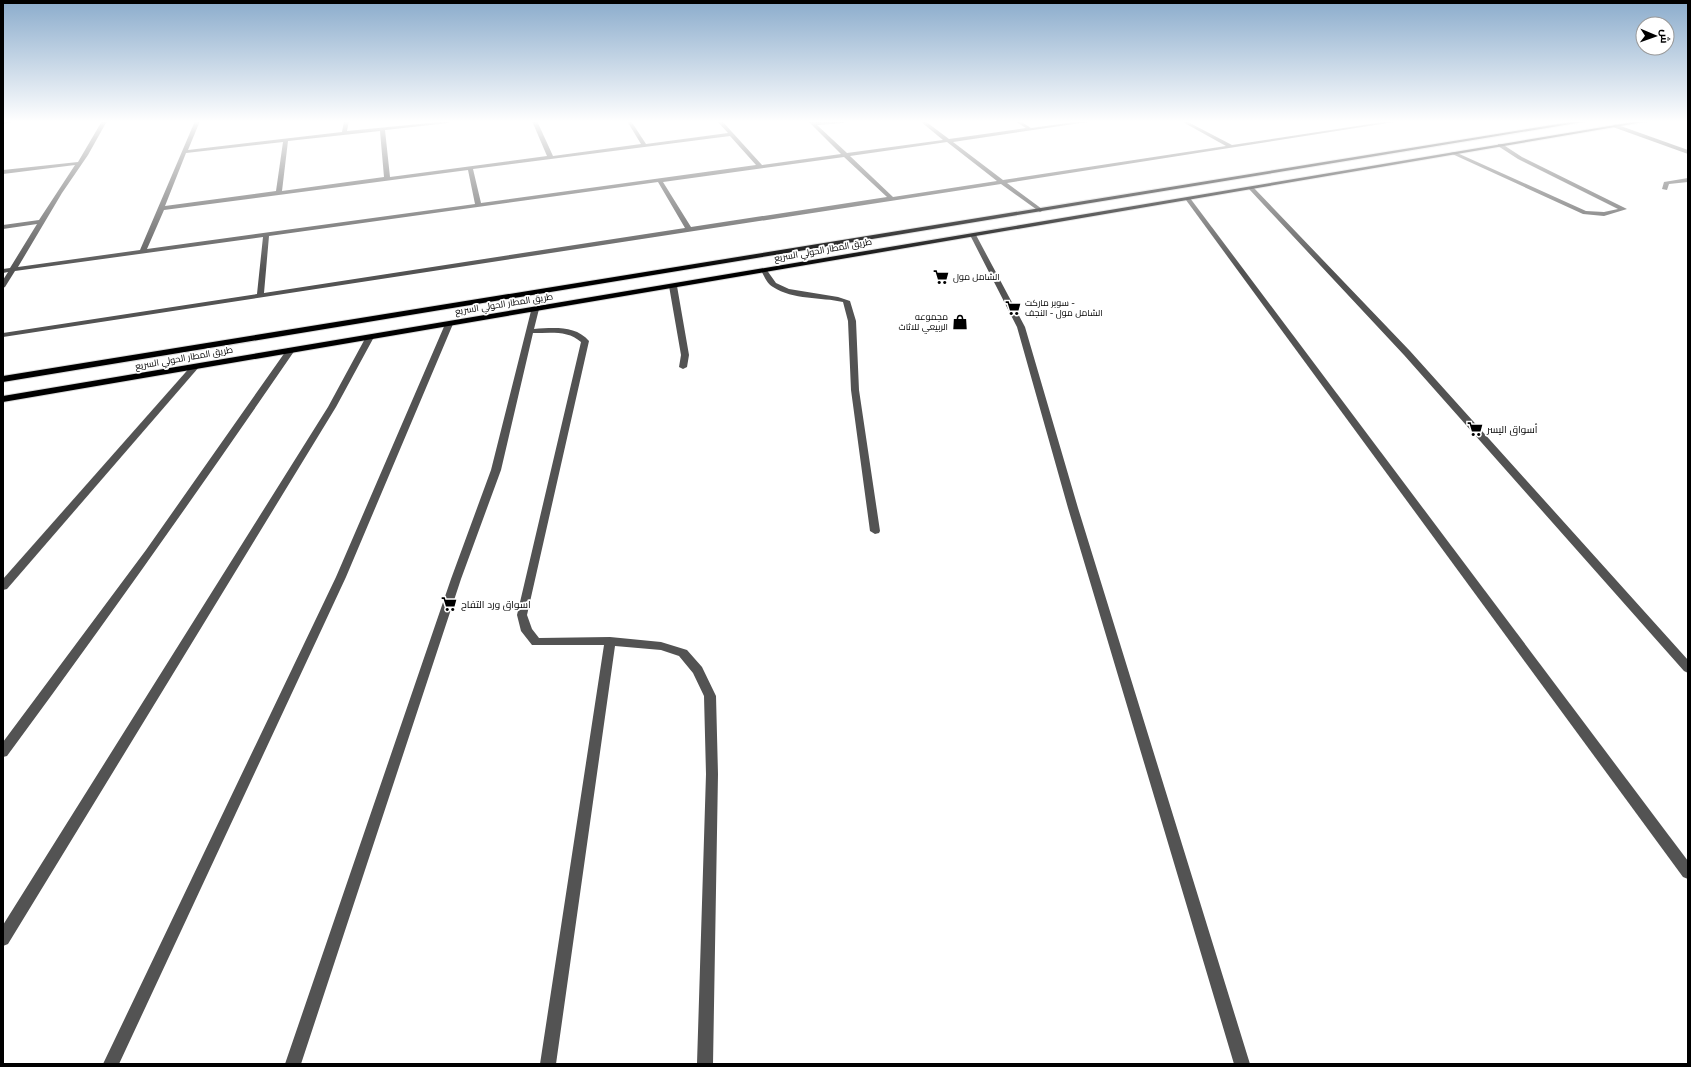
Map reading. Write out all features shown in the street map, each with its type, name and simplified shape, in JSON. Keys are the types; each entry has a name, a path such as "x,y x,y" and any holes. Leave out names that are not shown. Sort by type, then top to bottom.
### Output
{"highway":[{"name":"طريق المطار الحولي السريع","path":"3,379 1280,171"},
{"name":"طريق المطار الحولي السريع","path":"3,399 613,297 1350,171"},
{"path":"684,267 682,276 692,283"},
{"path":"608,280 616,288 613,297"}],"street":[{"path":"3,172 13,171"},
{"path":"3,286 41,222 75,171"},
{"path":"143,252 177,171"},
{"path":"279,192 282,171"},
{"path":"386,171 387,179"},
{"path":"162,208 449,171"},
{"path":"471,171 478,205"},
{"path":"3,271 725,171"},
{"path":"863,171 891,198"},
{"path":"989,171 1040,210"},
{"path":"3,335 1069,171"},
{"path":"1492,171 1585,213 1604,214 1624,209 1546,171"},
{"path":"659,180 689,230"},
{"path":"1665,188 1666,183 1688,180"},
{"path":"1251,188 1407,353 1688,668"},
{"path":"1188,198 1688,872"},
{"path":"3,227 41,222"},
{"path":"260,295 266,234"},
{"path":"972,235 1021,327 1076,516 1242,1064"},
{"path":"764,270 776,287 804,295 830,296 846,300 852,321 855,390 875,531"},
{"path":"673,286 685,355 683,367"},
{"path":"293,1064 456,579 496,470 535,309"},
{"path":"111,1064 341,577 450,324"},
{"path":"530,331 570,331 580,335 585,341 522,615 527,631 536,642 610,641 661,646 682,653 698,670 710,696 712,774 705,1064"},
{"path":"3,939 332,407 370,337"},
{"path":"3,752 72,660 208,470 291,350"},
{"path":"3,586 195,366"},
{"path":"548,1064 610,641"}],"place":[{"name":"الشامل مول","path":"941,277"},
{"name":"سوبر ماركت - الشامل مول - النجف","path":"1013,308"},
{"name":"مجموعه الربيعي للاثاث","path":"960,322"},
{"name":"أسواق اليسر","path":"1475,429"},
{"name":"اسواق ورد التفاح","path":"449,604"}]}
